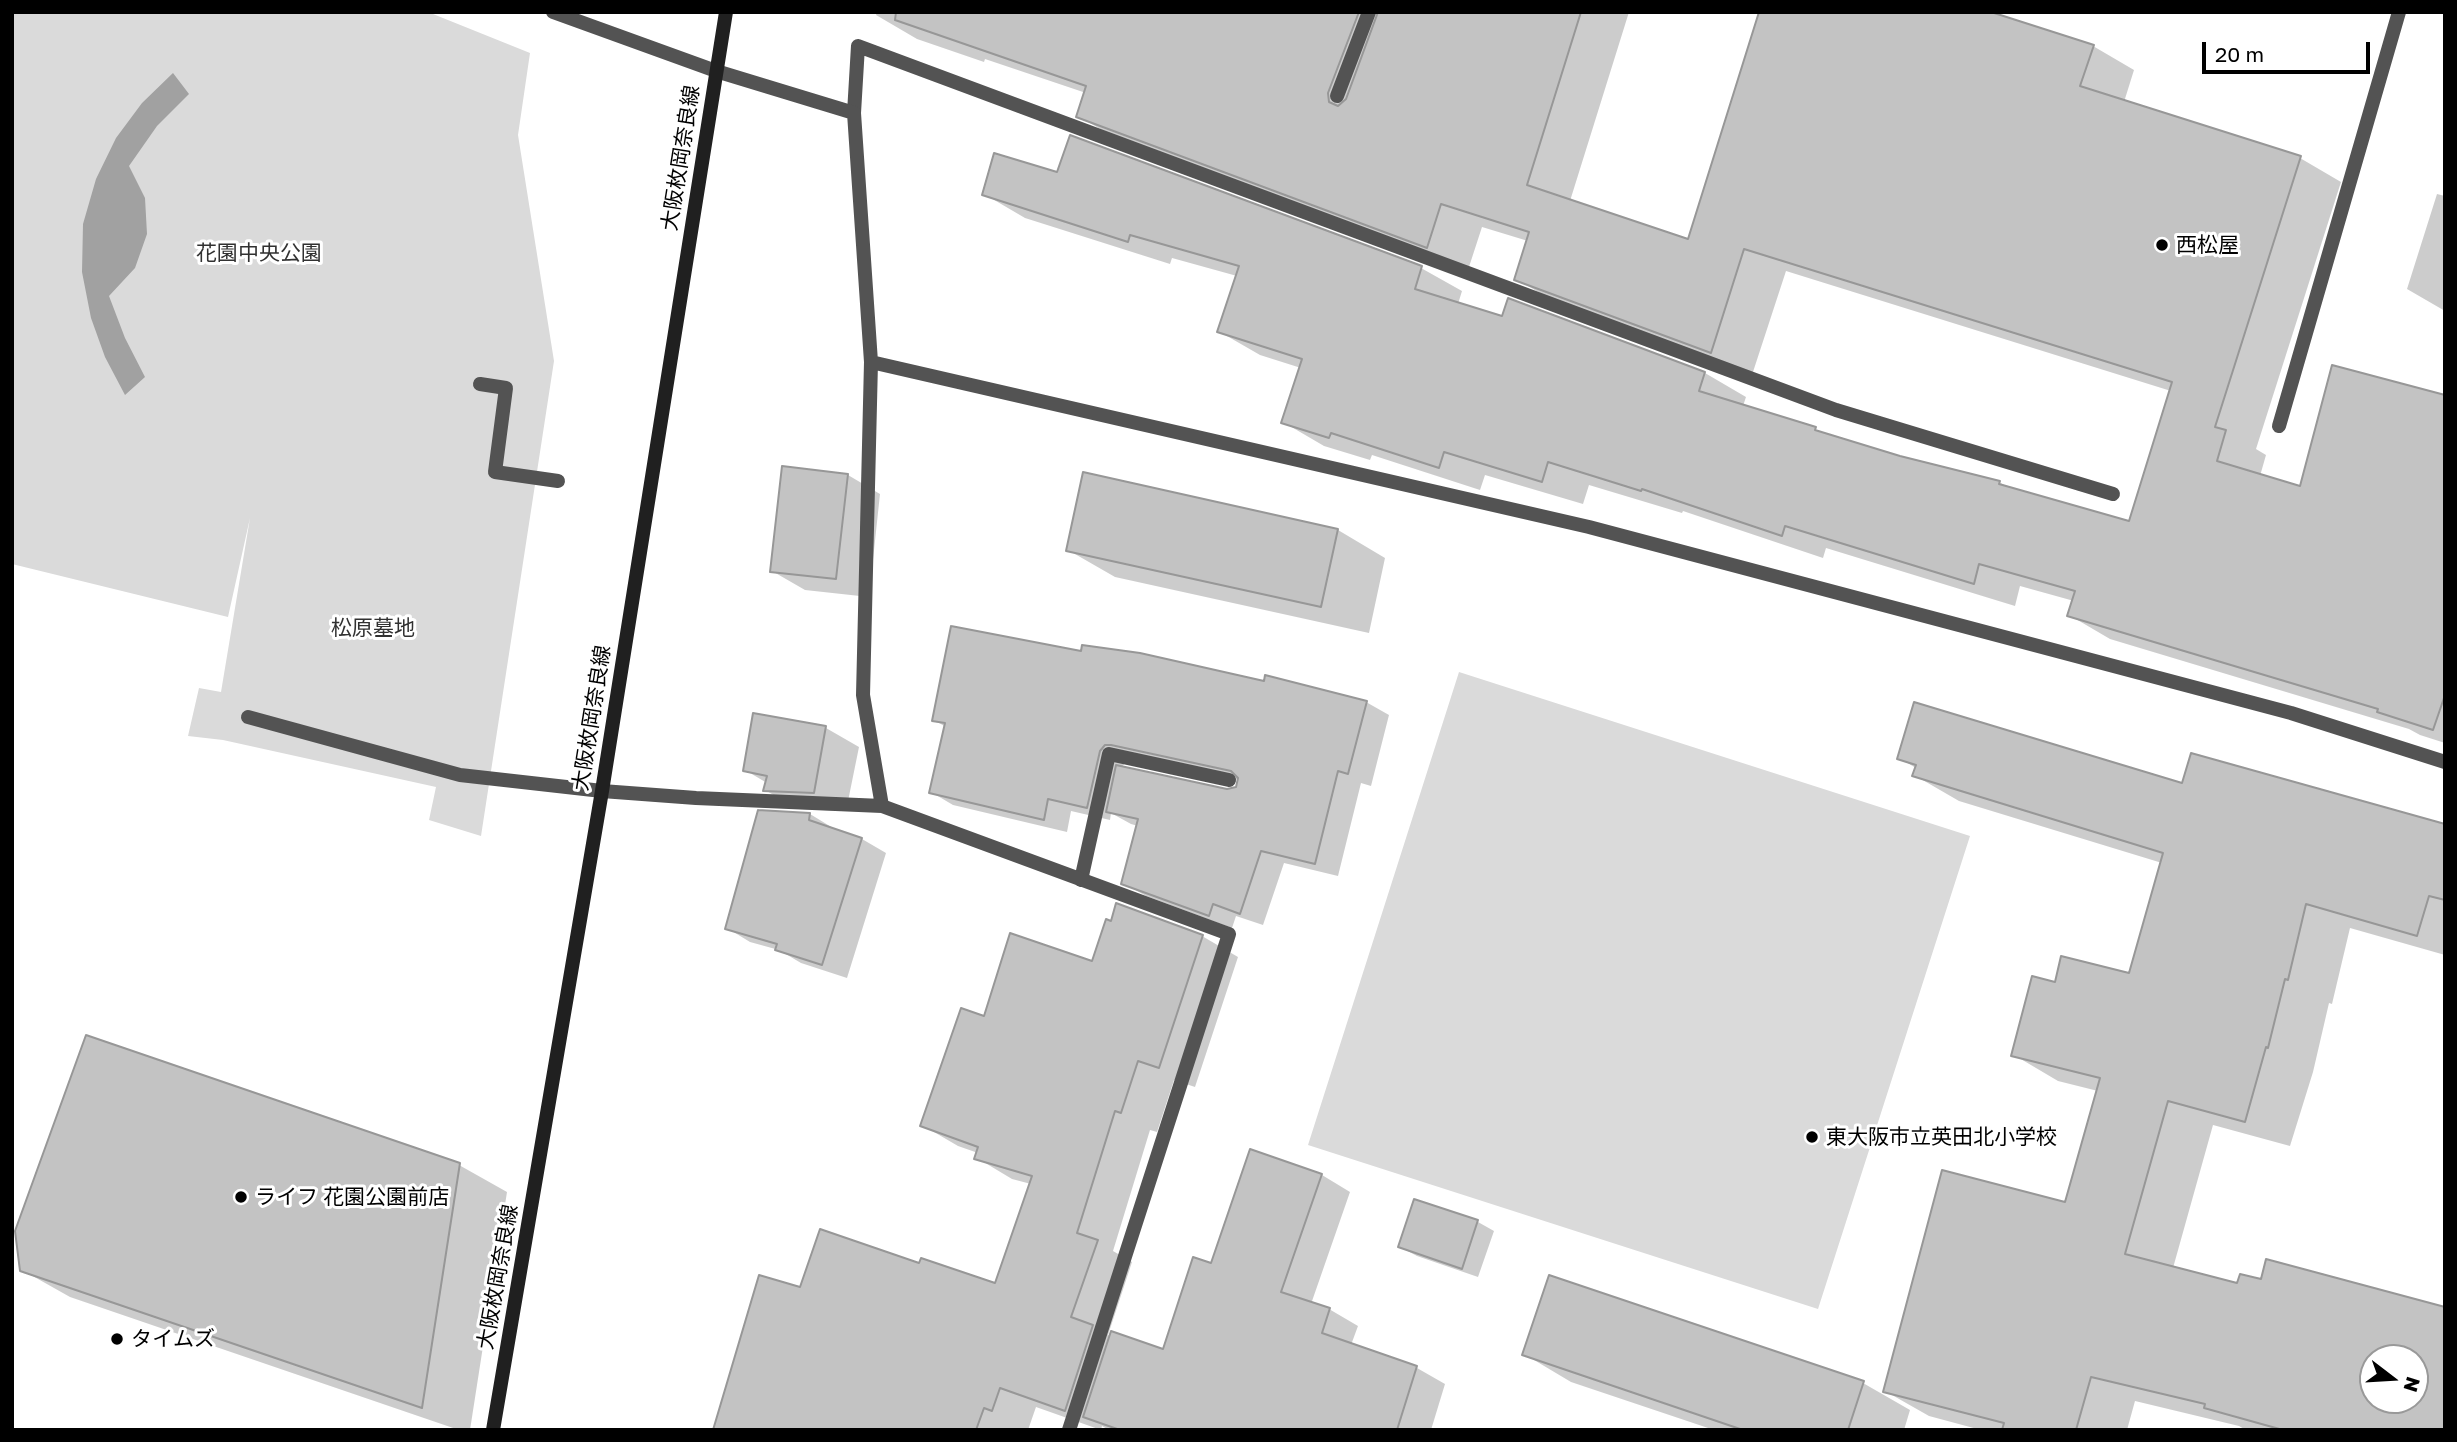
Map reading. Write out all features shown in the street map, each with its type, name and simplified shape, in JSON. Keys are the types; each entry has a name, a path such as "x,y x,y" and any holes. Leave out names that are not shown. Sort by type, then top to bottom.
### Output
{"main road":[{"name":"大阪枚岡奈良線","path":"493,1430 602,791 726,12"}],"street":[{"path":"553,12 716,71 854,113"},
{"path":"1338,96 1368,12"},
{"path":"2279,426 2399,12"},
{"path":"882,806 863,695 871,362 854,113 858,46 1836,410 2113,495"},
{"path":"871,362 1589,527 2291,713 2445,762"},
{"path":"480,384 506,388 495,472 558,481"},
{"path":"248,717 460,775 602,791 696,798 882,806 1229,934 1069,1430"},
{"path":"1081,880 1109,754 1229,780"}],"green space":[{"name":"花園中央公園","path":"12,12 428,12 530,53 518,135 554,361 481,836 429,820 436,787 223,740 188,736 199,688 221,692 250,518 228,617 12,564"},
{"path":"1459,672 1970,836 1818,1309 1308,1145"}],"shaded area":[{"path":"173,73 189,94 157,126 129,166 145,198 147,234 135,268 109,296 125,338 145,377 125,395 105,357 91,318 82,272 83,224 96,179 116,138 142,103"}],"building":[{"path":"896,12 1359,12 1328,93 1329,102 1338,106 1346,99 1378,12 1581,12 1527,185 1688,239 1759,12 1991,12 2094,45 2080,86 2301,156 2215,427 2226,430 2217,461 2300,486 2332,365 2445,395 2445,695 2433,730 2377,712 2378,709 2067,616 2075,591 1979,564 1974,584 1785,526 1782,536 1642,489 1641,491 1548,462 1542,482 1444,452 1439,468 1331,433 1329,438 1281,423 1302,359 1217,332 1239,266 1130,235 1128,242 982,195 994,153 1057,172 1070,135 1422,266 1415,289 1502,316 1508,298 1705,372 1699,391 1900,456 2000,481 1999,484 2129,521 2172,382 1744,249 1711,353 1514,280 1529,232 1441,204 1427,248 1076,117 1086,86 895,20"},
{"path":"782,466 848,474 836,579 770,572"},
{"path":"1083,472 1338,529 1321,607 1066,551"},
{"path":"951,626 1081,651 1082,645 1140,653 1264,681 1265,675 1367,701 1348,774 1338,771 1315,864 1261,851 1240,914 1213,904 1209,916 1121,884 1138,819 1106,812 1116,765 1227,789 1236,787 1238,778 1231,771 1111,745 1105,745 1100,751 1087,808 1048,799 1044,820 929,793 945,723 932,721"},
{"path":"1914,702 2182,783 2191,753 2445,824 2445,900 2429,896 2417,936 2306,904 2288,980 2285,979 2268,1048 2266,1047 2245,1122 2168,1101 2125,1254 2237,1283 2240,1274 2261,1279 2266,1259 2445,1307 2445,1430 2283,1430 2204,1408 2205,1404 2091,1377 2076,1430 2002,1430 2004,1423 1883,1392 1942,1170 2065,1202 2100,1078 2011,1056 2032,976 2055,982 2061,956 2129,973 2163,853 1912,776 1916,765 1897,759"},
{"path":"753,713 826,726 814,793 763,791 767,776 743,771"},
{"path":"758,810 810,813 809,820 862,838 822,965 775,950 777,944 725,929"},
{"path":"1116,903 1203,935 1159,1068 1138,1061 1121,1113 1115,1111 1077,1233 1098,1240 1071,1317 1093,1325 1065,1411 1000,1388 992,1411 984,1408 976,1430 713,1430 759,1275 800,1287 820,1229 919,1263 921,1258 995,1283 1032,1176 974,1159 978,1147 920,1126 961,1008 984,1016 1010,933 1092,961 1106,919 1111,921"},
{"name":"ライフ 花園公園前店","path":"86,1035 460,1163 422,1408 20,1271 15,1231"},
{"path":"1250,1149 1322,1174 1281,1292 1330,1308 1322,1333 1417,1366 1397,1430 1120,1430 1083,1417 1111,1331 1163,1349 1193,1257 1211,1263"},
{"path":"1414,1199 1478,1220 1462,1269 1398,1247"},
{"path":"1549,1275 1864,1381 1848,1430 1743,1430 1522,1355"}],"place":[{"name":"西松屋","path":"2162,245"},
{"name":"東大阪市立英田北小学校","path":"1812,1137"},
{"name":"ライフ 花園公園前店","path":"241,1197"},
{"name":"タイムズ","path":"117,1339"}],"park label":[{"name":"松原墓地","path":"373,628"}]}
